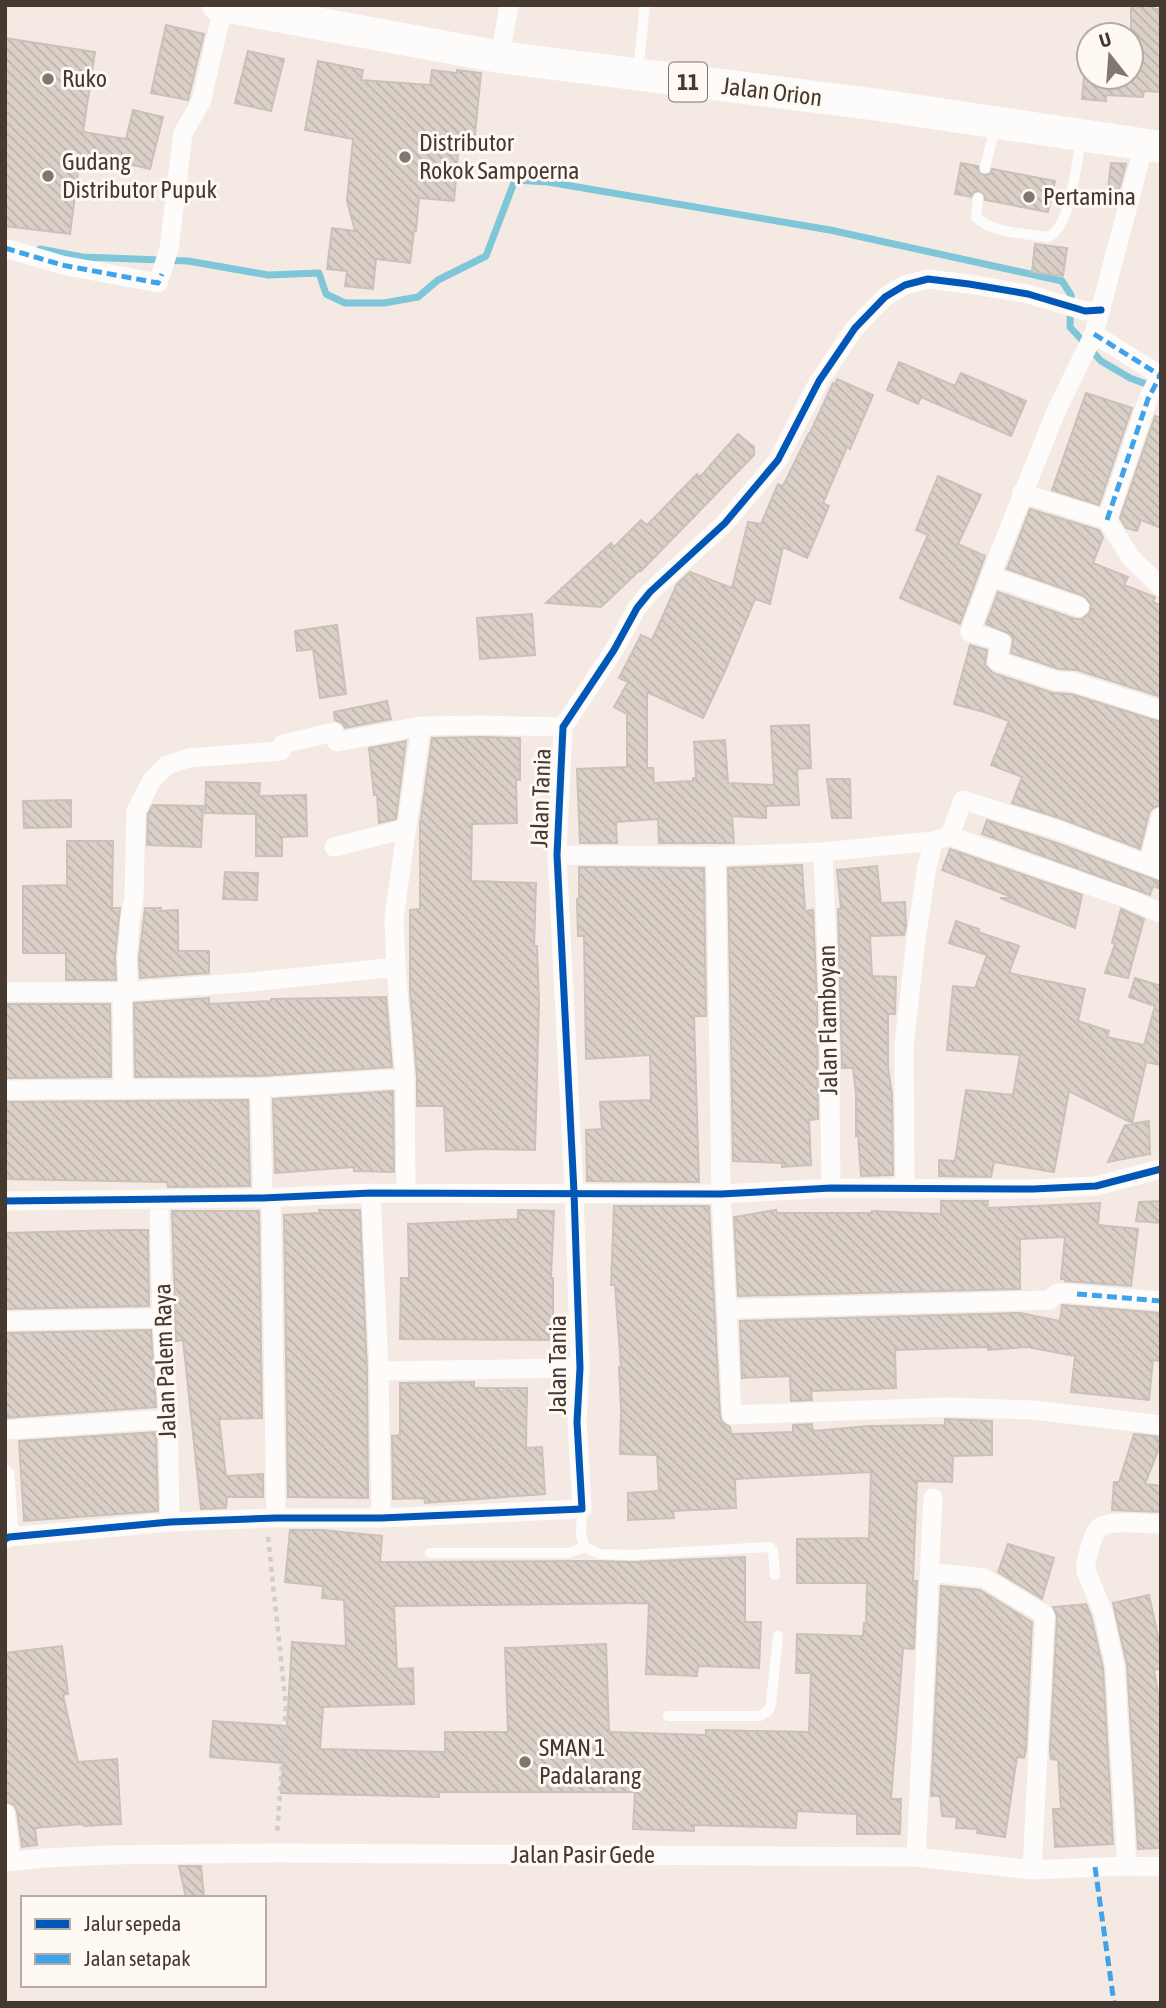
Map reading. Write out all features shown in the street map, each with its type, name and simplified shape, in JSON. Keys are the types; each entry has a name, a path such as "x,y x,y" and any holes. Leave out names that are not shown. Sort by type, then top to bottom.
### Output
{"highway":[{"name":"Jalan Orion","path":"220,6 500,57 879,105 1152,146"}],"street":[{"path":"500,57 509,5"},
{"path":"5,248 62,265 158,283 169,249 183,133 201,102 220,6"},
{"path":"1152,146 1093,310 1090,343 1057,409 970,632 1001,642 997,661 1057,681 1073,681 1161,710"},
{"name":"Jalan Tania","path":"582,1509 577,1422 580,1368 574,1192 557,855 563,727 604,666 637,608 724,523 778,460 819,381 855,328 885,297 905,285 928,279 1028,294 1093,310"},
{"path":"1090,343 1160,377 1149,399 1107,520"},
{"path":"1023,493 1107,520 1131,558 1161,587"},
{"path":"991,576 1079,607"},
{"path":"123,1088 122,992 128,985 127,958 134,898 136,811 152,780 167,765 189,758 281,751 283,744 334,732 337,742 421,726 563,727"},
{"path":"406,1194 405,1078 394,918 421,726"},
{"path":"905,1188 904,1045 916,939 927,866 963,800 1058,830 1154,867 1161,817"},
{"path":"334,847 405,829"},
{"path":"557,855 716,856 823,852 942,839 1158,905"},
{"name":"Jalan Flamboyan","path":"823,852 829,1001 831,1188"},
{"path":"716,856 721,1194 732,1415 948,1407 1032,1410 1161,1426"},
{"path":"5,992 122,992 396,967"},
{"path":"5,1090 260,1088 405,1078"},
{"path":"260,1088 267,1198 271,1518"},
{"path":"5,1201 267,1198 371,1193 721,1194 831,1188 1033,1189 1096,1186 1161,1169"},
{"path":"371,1193 379,1371 381,1518"},
{"name":"Jalan Palem Raya","path":"159,1199 170,1522"},
{"path":"727,1309 1050,1300 1057,1293 1161,1301"},
{"path":"5,1321 162,1318"},
{"path":"379,1371 580,1368"},
{"path":"5,1430 167,1419"},
{"path":"5,1475 7,1538 170,1522 381,1518 582,1509"},
{"path":"916,1857 933,1498"},
{"path":"1127,1866 1115,1665 1102,1612 1086,1571 1086,1561 1097,1530 1102,1525 1161,1524"},
{"path":"930,1572 984,1578 1045,1615 1032,1870"},
{"path":"5,1813 8,1862"},
{"name":"Jalan Pasir Gede","path":"8,1862 109,1855 276,1853 916,1857 1032,1870 1161,1867"}],"lane":[{"path":"637,76 645,5"},
{"path":"985,168 996,123"},
{"path":"978,198 976,217 981,223 1010,232 1048,237 1054,234 1066,213 1082,136"},
{"name":"Jalan Tania","path":"582,1509 581,1536 585,1547"},
{"path":"430,1553 568,1553 585,1547 599,1554 632,1555 770,1547 773,1551 775,1575"},
{"path":"668,1716 760,1716 768,1711 778,1636"}],"path":[{"path":"271,1518 286,1706 276,1853"}],"building":[{"path":"1131,5 1154,5 1154,9 1159,9 1161,92 1144,91 1145,21 1131,21"},
{"path":"166,25 204,34 188,100 151,93"},
{"path":"5,38 95,52 83,132 126,139 133,110 163,117 150,169 116,161 114,170 79,164 70,234 5,226"},
{"path":"248,51 284,59 271,111 235,103"},
{"path":"318,61 363,70 361,80 430,85 432,70 481,73 474,144 459,142 454,201 419,198 410,263 376,259 373,289 345,286 347,271 327,269 332,228 355,231 347,201 353,139 305,130"},
{"path":"1083,91 1144,91 1143,97 1106,95 1106,101 1082,99"},
{"path":"961,163 978,166 979,173 984,175 990,174 992,169 1055,181 1048,212 985,200 984,194 979,191 974,192 971,197 955,194"},
{"path":"1111,163 1126,164 1119,190 1108,189"},
{"path":"1035,244 1067,248 1063,276 1032,272"},
{"path":"899,362 955,386 961,373 1026,401 1011,436 921,397 918,404 887,390"},
{"path":"837,379 873,395 823,503 829,506 807,558 783,547 770,604 755,599 703,718 647,692 647,768 653,768 654,783 693,781 693,778 696,778 694,742 725,740 728,783 774,785 771,726 809,725 811,768 797,769 799,805 766,806 766,818 732,816 734,843 659,843 658,819 616,822 617,843 580,843 577,769 627,767 627,714 614,707 628,682 619,678 641,635 652,640 677,584 690,572 732,588 748,522 761,524 778,484 783,486"},
{"path":"1086,393 1132,408 1099,505 1052,490"},
{"path":"1155,416 1161,418 1161,528 1141,520 1137,531 1126,528 1120,518"},
{"path":"738,434 754,447 754,455 641,571 601,607 546,603 611,543 614,547 641,520 647,525 697,474 700,477"},
{"path":"938,476 981,495 958,544 985,556 960,624 900,598 928,535 916,530"},
{"path":"1030,509 1099,530 1103,537 1093,563 1128,577 1124,585 1155,597 1153,602 1161,606 1161,697 1077,670 1059,669 1011,653 1013,639 1010,634 986,624 998,592 1075,619 1082,619 1090,612 1091,604 1084,596 1007,569"},
{"path":"532,614 535,655 480,659 477,618"},
{"path":"337,625 346,694 320,698 313,649 297,651 295,631"},
{"path":"970,645 987,650 985,665 993,673 1053,693 1071,694 1161,722 1161,805 1149,813 1140,849 1012,803 1022,777 991,765 1009,721 954,704"},
{"path":"387,701 391,719 345,728 335,720 334,712"},
{"path":"432,738 520,738 520,780 516,780 517,823 472,824 471,881 536,883 534,946 537,946 539,1003 535,1150 446,1151 444,1106 417,1106 410,992 410,910 420,909 420,824"},
{"path":"406,741 396,819 379,823 369,748"},
{"path":"827,779 850,779 851,818 832,818"},
{"path":"206,782 260,783 259,796 306,795 307,836 282,837 282,856 256,856 256,814 205,813"},
{"path":"71,800 71,827 24,828 23,801"},
{"path":"153,805 203,806 201,847 147,845 148,814"},
{"path":"987,820 1161,882 1161,889 1153,886 1150,895 982,834"},
{"path":"67,841 113,841 112,908 120,908 115,957 116,980 66,980 66,953 23,953 23,886 67,885"},
{"path":"950,849 1082,895 1075,928 1000,898 1014,898 942,870"},
{"path":"802,865 805,911 813,910 817,1001 818,1119 809,1120 811,1165 782,1167 782,1163 733,1161 728,868"},
{"path":"877,866 881,903 905,902 906,926 904,935 870,936 872,976 896,977 895,1014 888,1014 893,1175 861,1176 853,1068 842,1068 838,909 841,909 837,870"},
{"path":"579,867 704,868 706,1016 694,1016 699,1182 587,1181 586,1130 602,1129 600,1102 651,1100 650,1055 586,1059 584,936 578,936"},
{"path":"225,872 258,873 257,900 223,899"},
{"path":"145,908 178,910 178,951 209,951 209,973 140,978 139,958"},
{"path":"1121,909 1144,919 1128,978 1105,973 1115,944 1112,943"},
{"path":"956,921 979,929 978,932 1019,946 1009,973 1085,989 1078,1021 1109,1031 1107,1037 1144,1045 1155,1006 1129,997 1135,978 1161,986 1161,1065 1146,1062 1132,1123 1069,1091 1054,1172 994,1162 991,1177 939,1176 939,1160 955,1161 966,1090 1013,1095 1020,1055 947,1050 953,986 975,988 987,955 949,943"},
{"path":"386,997 392,1067 260,1076 135,1077 134,1003 209,998 209,1004 271,999"},
{"path":"5,1004 110,1004 111,1077 5,1078"},
{"path":"393,1091 394,1172 354,1171 354,1167 275,1173 273,1099"},
{"path":"248,1100 250,1186 168,1187 167,1182 5,1179 5,1102"},
{"path":"1149,1121 1150,1154 1108,1162 1125,1125"},
{"path":"941,1201 988,1201 987,1208 1100,1203 1098,1225 1138,1229 1131,1286 1061,1279 1065,1237 1020,1239 1020,1289 738,1296 734,1217 776,1210 777,1213 872,1211 941,1214"},
{"path":"1161,1201 1161,1223 1136,1221 1139,1202"},
{"path":"614,1206 709,1206 720,1416 722,1422 730,1427 731,1434 793,1432 793,1425 812,1424 813,1431 869,1426 945,1425 945,1419 992,1421 992,1455 953,1456 952,1482 917,1481 913,1581 917,1581 914,1649 903,1648 891,1799 901,1799 900,1834 857,1834 857,1814 797,1811 796,1828 694,1825 694,1831 633,1829 635,1792 439,1792 439,1797 281,1793 283,1763 210,1757 213,1721 287,1726 292,1642 346,1646 344,1600 322,1598 323,1586 285,1582 290,1530 382,1536 380,1562 632,1562 745,1557 745,1622 761,1622 759,1668 698,1666 697,1676 646,1674 649,1603 394,1606 397,1669 413,1668 414,1704 323,1707 320,1749 445,1752 445,1732 508,1732 505,1648 606,1644 609,1732 706,1735 706,1730 809,1732 811,1673 796,1673 797,1634 863,1636 867,1583 797,1583 797,1539 869,1538 871,1472 735,1479 736,1508 673,1511 674,1518 628,1520 628,1493 659,1491 657,1455 620,1454 621,1367 615,1285 611,1285"},
{"path":"319,1210 360,1210 367,1371 368,1498 288,1497 284,1215 319,1213"},
{"path":"518,1210 554,1211 551,1278 553,1340 400,1339 401,1278 409,1278 408,1224 518,1219"},
{"path":"172,1211 259,1211 262,1418 219,1419 226,1476 263,1474 263,1497 227,1497 226,1508 201,1509 183,1340 176,1341"},
{"path":"148,1230 149,1306 5,1309 5,1233"},
{"path":"1062,1305 1161,1313 1161,1361 1153,1360 1149,1400 1071,1392 1075,1356 1027,1347 988,1350 988,1347 895,1350 896,1388 811,1391 812,1400 791,1401 790,1376 742,1378 740,1321 1020,1313 1060,1321"},
{"path":"151,1330 156,1407 5,1418 5,1333"},
{"path":"474,1382 474,1388 527,1388 526,1448 542,1447 545,1494 425,1503 424,1498 393,1499 392,1436 400,1435 400,1383"},
{"path":"156,1432 158,1511 24,1521 19,1441"},
{"path":"1134,1434 1161,1437 1145,1484 1161,1486 1161,1512 1112,1510 1114,1482 1119,1482"},
{"path":"1008,1544 1054,1558 1042,1599 998,1572"},
{"path":"941,1586 980,1590 1032,1622 1026,1750 1024,1758 1017,1757 1005,1837 977,1833 978,1829 956,1828 957,1817 942,1816 940,1796 931,1796"},
{"path":"1149,1595 1161,1650 1161,1669 1154,1670 1161,1711 1161,1848 1138,1849 1127,1665 1113,1603"},
{"path":"1086,1604 1103,1668 1113,1844 1055,1847 1053,1809 1061,1809 1058,1760 1051,1759 1050,1751 1057,1616 1053,1607"},
{"path":"62,1646 68,1694 63,1695 78,1762 117,1759 121,1824 35,1828 37,1845 22,1847 17,1811 14,1805 5,1801 5,1653"},
{"path":"179,1866 201,1866 204,1896 186,1896"}],"waterway":[{"path":"40,249 82,257 188,261 268,275 319,273 326,294 345,303 384,303 418,297 438,280 486,256 515,180 548,182 830,230 1062,281 1071,295 1070,327 1101,361 1130,378 1154,387"}],"marked path":[{"path":"5,248 62,265 158,283 162,274"},
{"path":"1094,334 1161,376"},
{"path":"1107,520 1148,399 1160,376"},
{"path":"1077,1294 1161,1301"},
{"path":"1095,1867 1114,2003"}],"cycle path":[{"path":"5,1539 170,1522 381,1518 582,1509 577,1422 580,1368 574,1192 557,855 563,727 614,650 637,608 650,592 725,523 778,460 819,381 855,328 885,297 905,285 928,279 1028,294 1085,311 1101,310"},
{"path":"5,1201 263,1198 371,1193 721,1194 831,1188 1033,1189 1096,1186 1161,1169"}],"place":[{"name":"Ruko","path":"48,79"},
{"name":"Distributor Rokok Sampoerna","path":"405,157"},
{"name":"Gudang Distributor Pupuk","path":"48,176"},
{"name":"Pertamina","path":"1029,197"},
{"name":"SMAN 1 Padalarang","path":"525,1762"}]}
